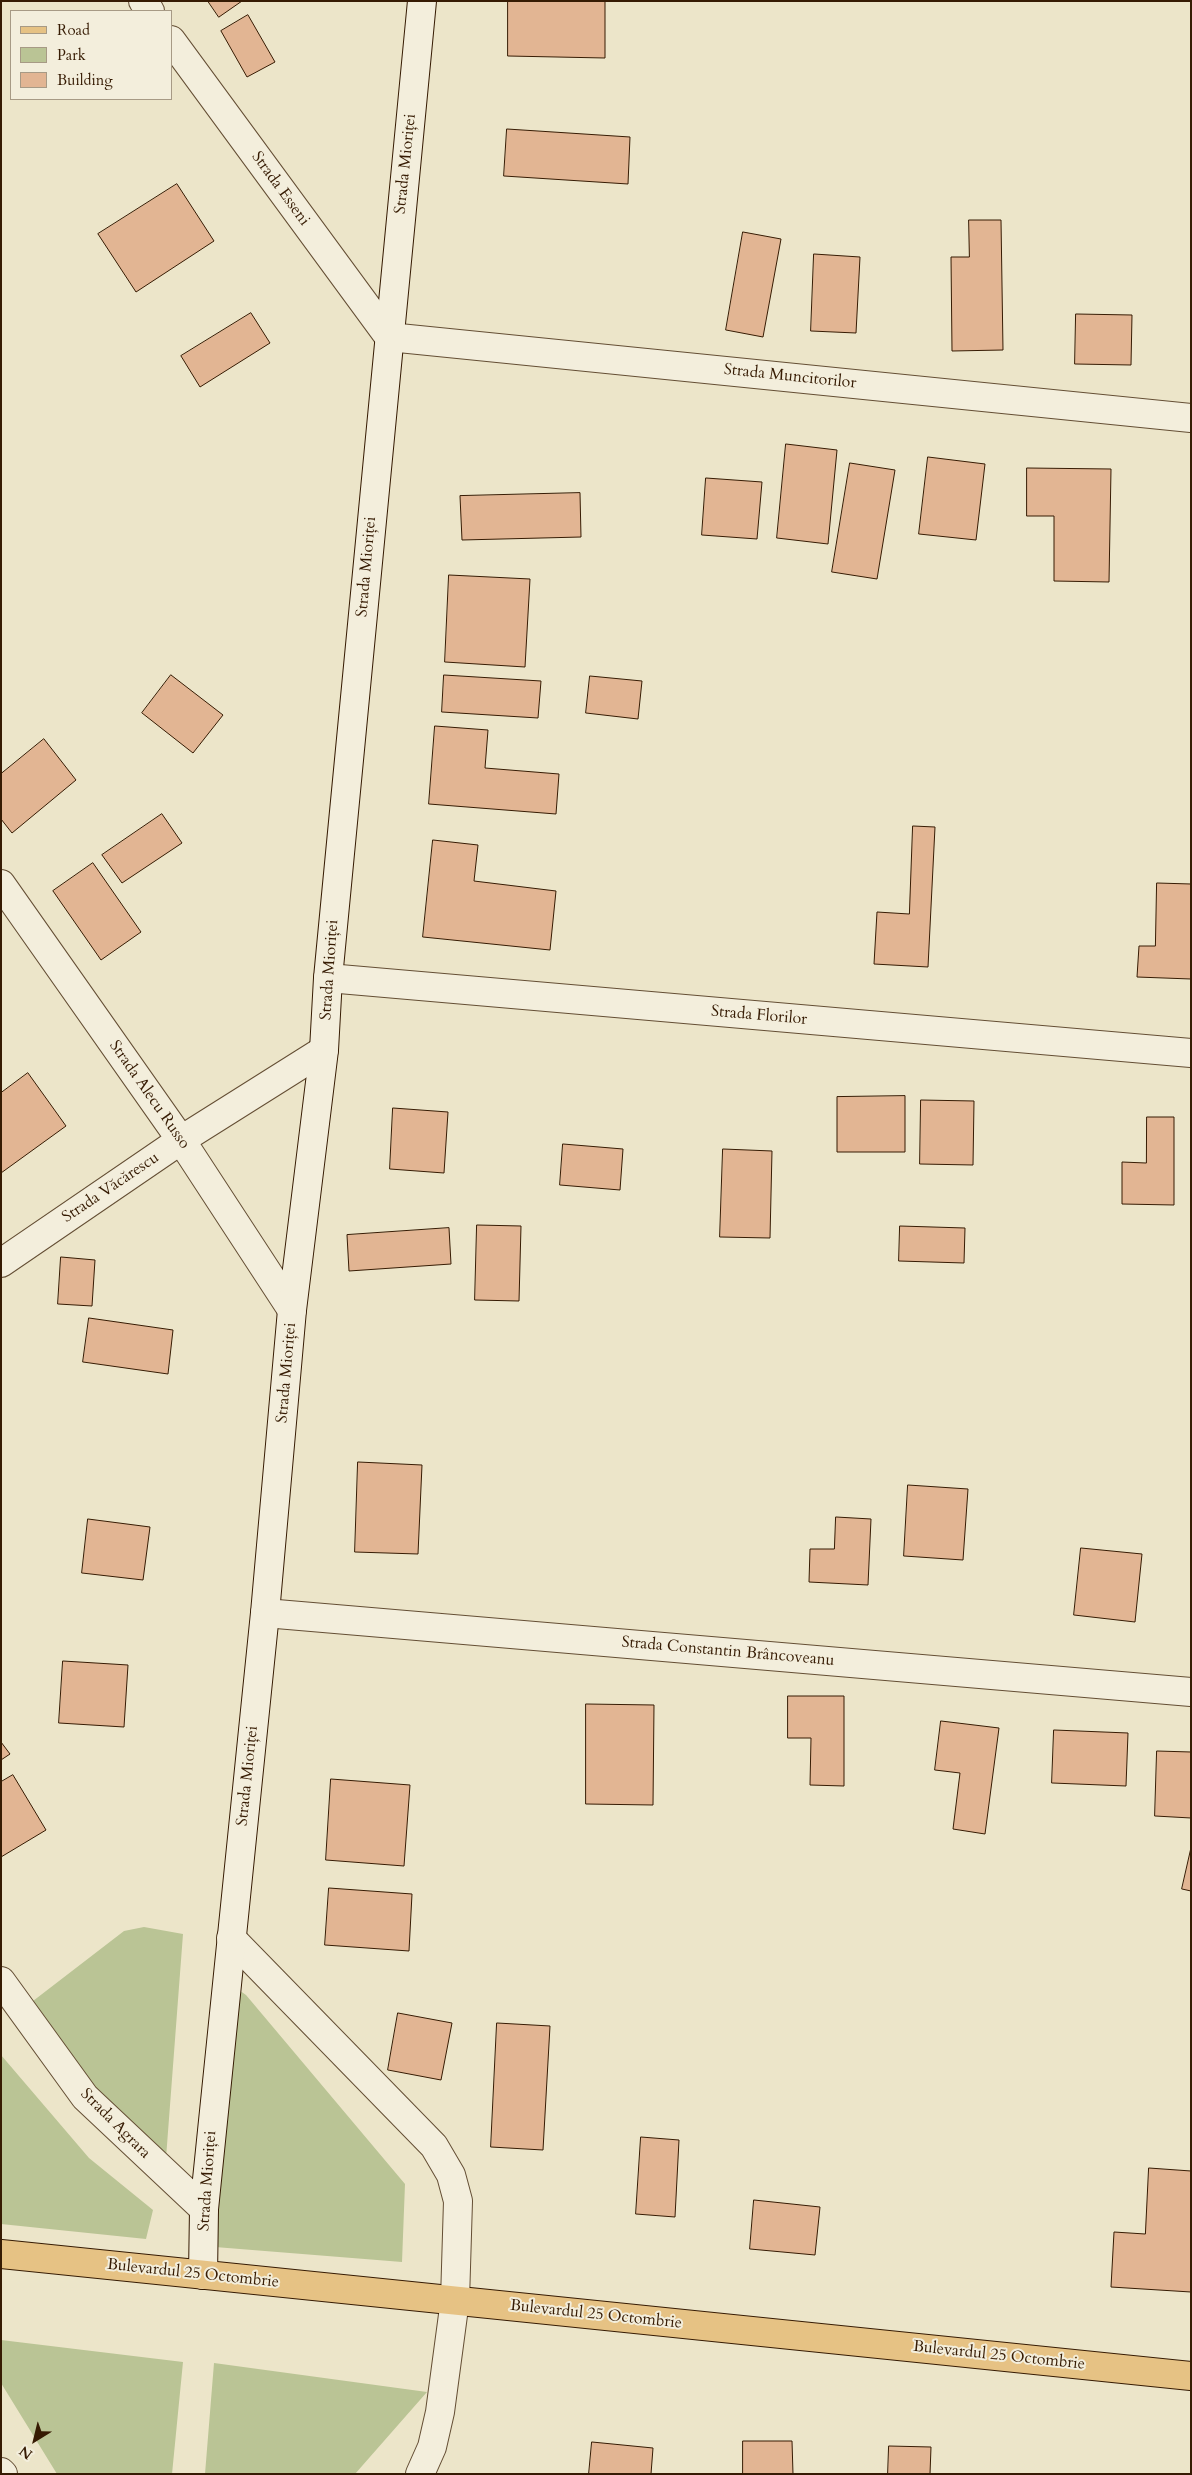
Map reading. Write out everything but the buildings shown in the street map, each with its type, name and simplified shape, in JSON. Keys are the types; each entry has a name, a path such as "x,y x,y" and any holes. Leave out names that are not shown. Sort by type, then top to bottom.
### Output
{"main road":[{"name":"Bulevardul 25 Octombrie","path":"1,2254 1191,2376"}],"street":[{"name":"Strada Mioriței","path":"204,2275 204,2209 230,1938 265,1613 292,1310 324,1050 328,978 422,1"},
{"name":"Strada Esseni","path":"172,41 389,337"},
{"name":"Strada Muncitorilor","path":"389,337 1191,418"},
{"name":"Strada Alecu Russo","path":"1,884 181,1140 292,1310"},
{"name":"Strada Florilor","path":"328,978 1191,1053"},
{"name":"Strada Văcărescu","path":"1,1263 181,1140 324,1050"},
{"name":"Strada Constantin Brâncoveanu","path":"265,1613 1191,1692"},
{"path":"230,1938 434,2146 451,2175 458,2201 454,2300 440,2412 432,2446 420,2474"},
{"name":"Strada Agrara","path":"1,1981 85,2097 204,2209"}],"green space":[{"path":"144,1927 183,1934 166,2158 161,2160 20,2011 124,1931"},
{"path":"236,1988 246,1995 405,2184 402,2262 215,2247 225,1999"},
{"path":"1,2055 89,2158 153,2210 146,2239 1,2224"},
{"path":"1,2340 183,2362 172,2474 57,2474 1,2383"},
{"path":"214,2363 427,2392 355,2474 205,2474"}]}
